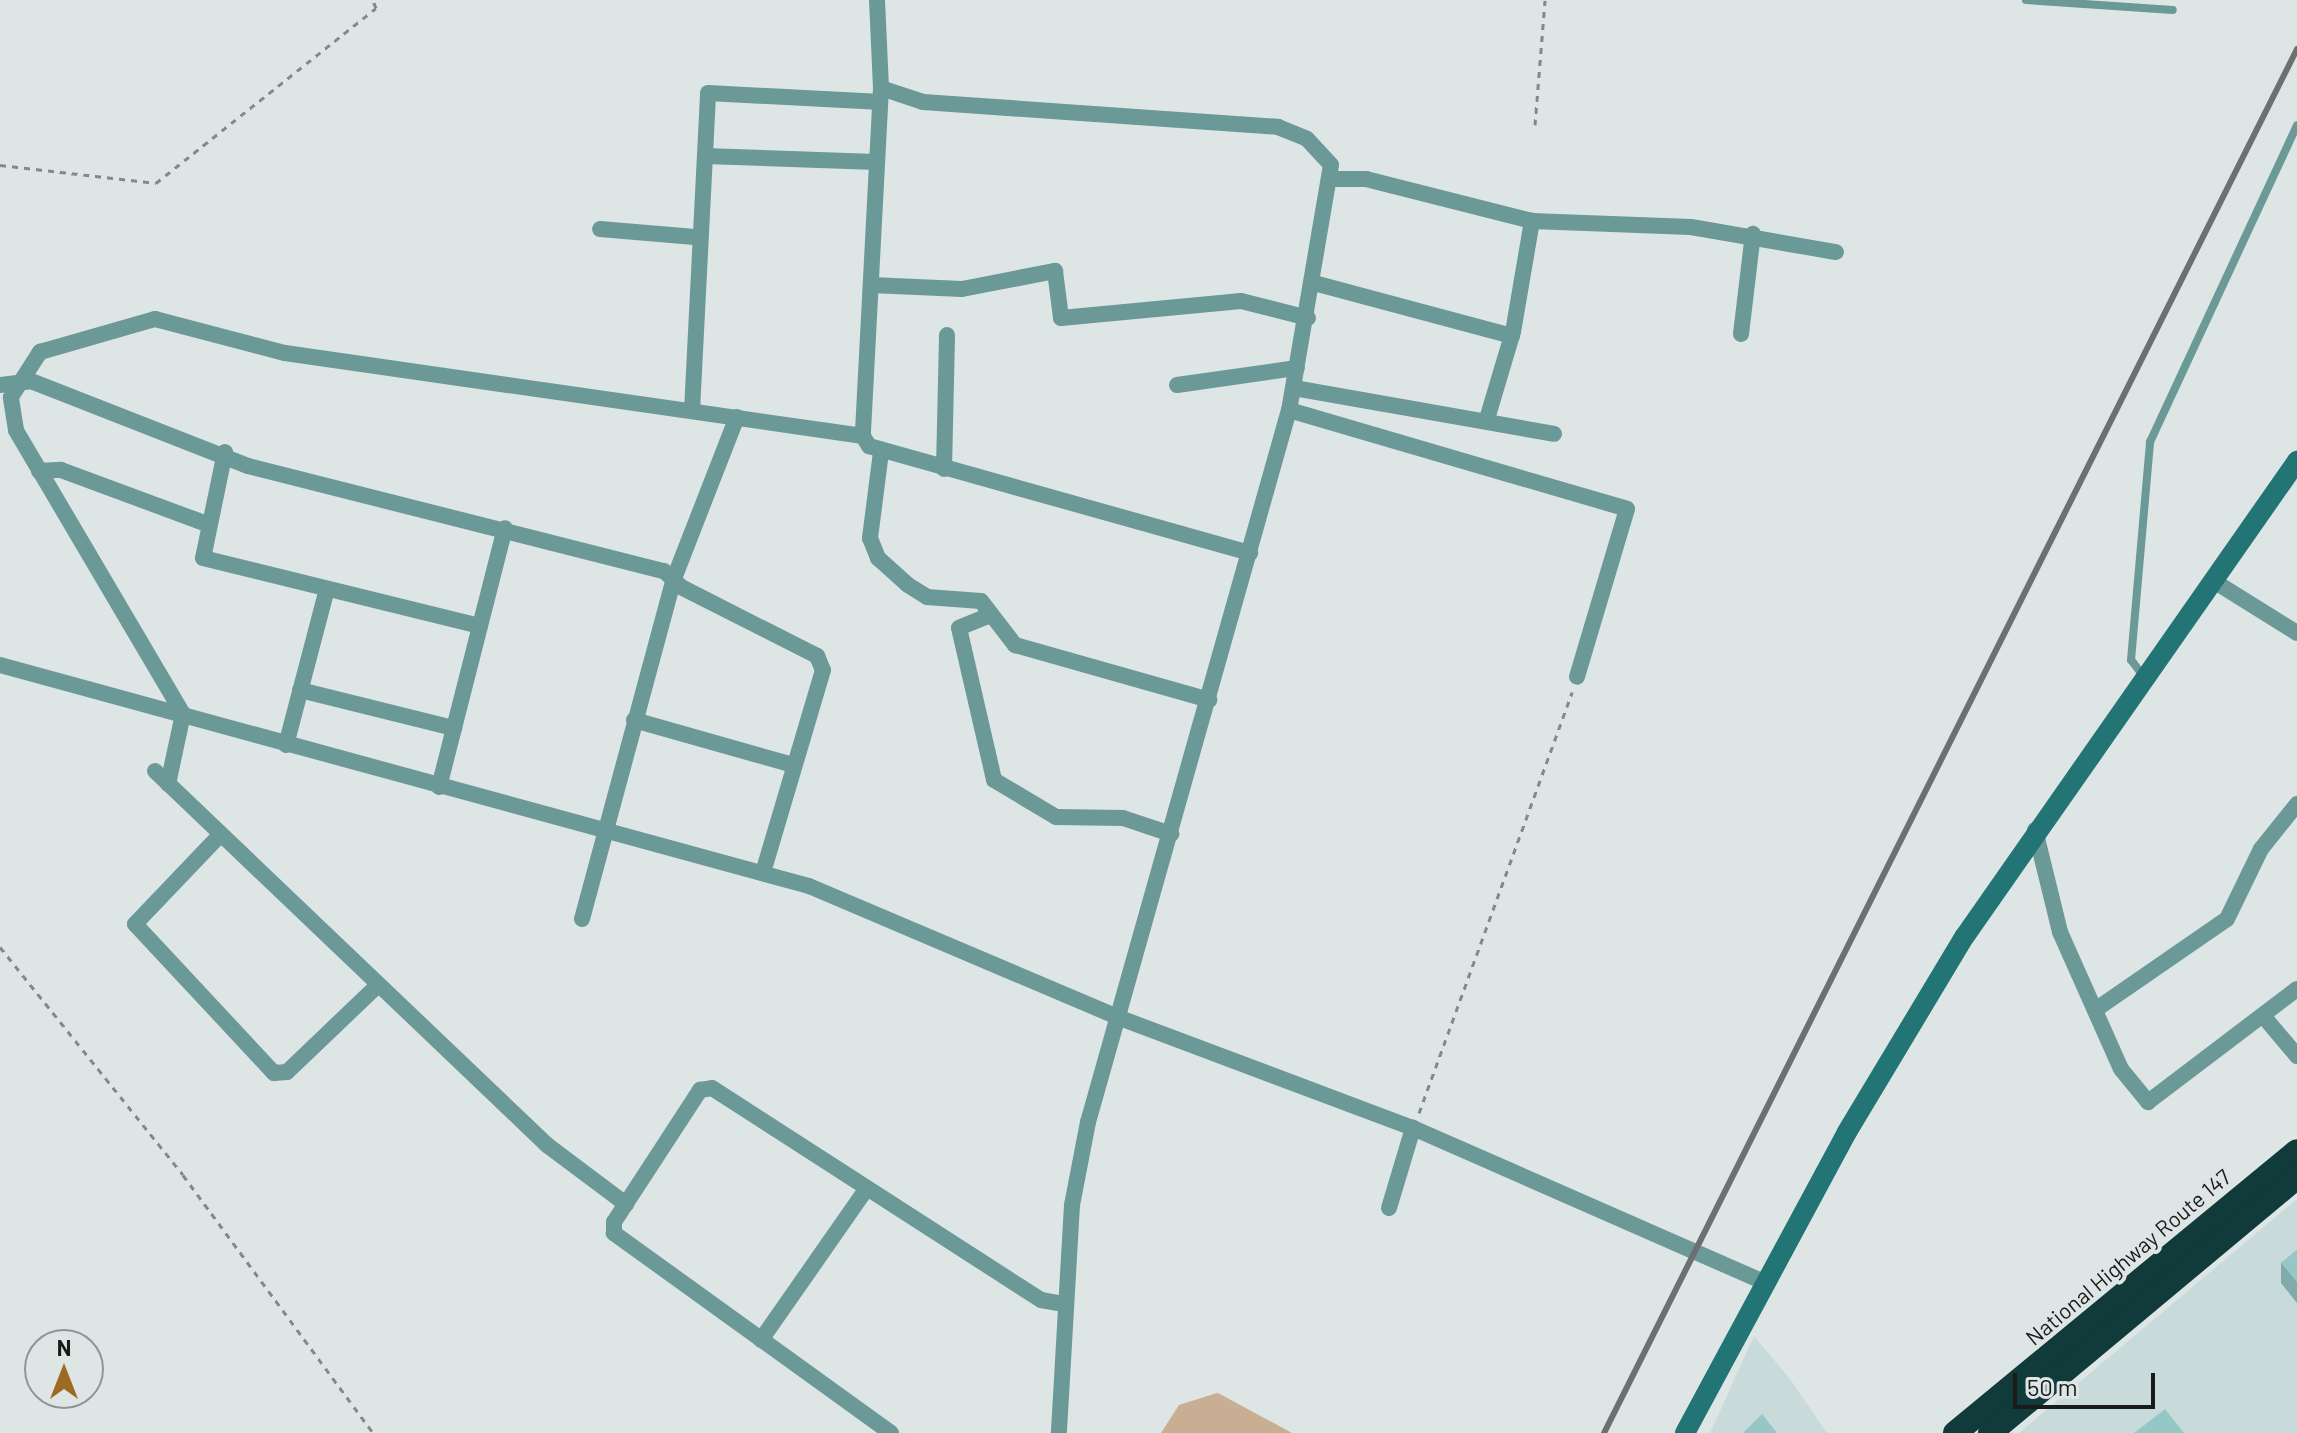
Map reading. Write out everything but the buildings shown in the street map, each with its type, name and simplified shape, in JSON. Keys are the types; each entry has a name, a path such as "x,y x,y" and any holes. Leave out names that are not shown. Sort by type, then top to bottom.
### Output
{"highway":[{"name":"National Highway Route 147","path":"1955,1433 2297,1151"},
{"path":"1990,1433 2297,1177"}],"street":[{"path":"863,436 879,95 877,0"},
{"path":"692,411 695,237 705,156 708,93 879,95 923,102 1278,127 1325,152 1333,179 1289,410 1120,1018 1088,1122 1063,1304 1059,1433"},
{"path":"705,156 876,162"},
{"path":"1333,179 1366,179 1532,221 1753,234 1836,252"},
{"path":"1487,419 1512,336 1532,221"},
{"path":"600,229 695,237"},
{"path":"1741,334 1753,234"},
{"path":"871,285 962,289 1055,271 1061,318 1241,301 1308,318"},
{"path":"1314,283 1512,336"},
{"path":"8,383 40,352 155,319 285,353 863,436 881,452 1250,553"},
{"path":"944,469 947,335"},
{"path":"1177,385 1297,368"},
{"path":"8,383 225,452 248,466 505,528 664,571 673,581 823,662 763,873"},
{"path":"8,383 16,430 183,714 168,784"},
{"path":"1294,388 1487,419 1554,434"},
{"path":"1289,410 1627,509 1577,677"},
{"path":"582,919 601,829 673,581 737,417"},
{"path":"225,452 207,524 203,558 326,592 480,626"},
{"path":"881,452 870,518 878,558 927,597 981,601 988,616 1015,645 1209,700"},
{"path":"1685,1433 1764,1282 1904,1037 2035,830 2297,461"},
{"path":"39,471 61,470 207,524"},
{"path":"439,787 505,528"},
{"path":"2212,580 2297,633"},
{"path":"286,745 326,592"},
{"path":"988,616 959,628 994,780 1056,817 1123,818 1171,834"},
{"path":"0,665 763,873 1120,1018 1413,1128 1764,1282"},
{"path":"300,690 454,728"},
{"path":"634,720 793,765"},
{"path":"155,771 376,987 547,1145 626,1204"},
{"path":"2095,1010 2227,919 2261,849 2297,804"},
{"path":"2035,830 2060,932 2121,1069 2148,1102 2265,1018 2297,989"},
{"path":"220,835 135,924 274,1073 287,1072 376,987"},
{"path":"2265,1018 2297,1056"},
{"path":"891,1433 618,1238 614,1222 704,1087 1041,1300 1063,1304"},
{"path":"1389,1208 1413,1128"},
{"path":"761,1340 867,1188"}],"lane":[{"path":"2026,0 2173,10"},
{"path":"2144,677 2131,660 2150,442 2297,126"}],"path":[{"path":"0,165 156,183 376,8 373,0"},
{"path":"1535,125 1545,0"},
{"path":"1413,1128 1577,677"},
{"path":"0,947 192,1187 373,1433"}],"shaded area":[{"path":"2297,1199 2297,1433 2019,1433"},
{"path":"1754,1336 1790,1379 1827,1433 1710,1433"},
{"path":"1217,1393 1292,1433 1161,1433 1179,1405"}],"railway":[{"path":"1604,1433 2297,49"}]}
